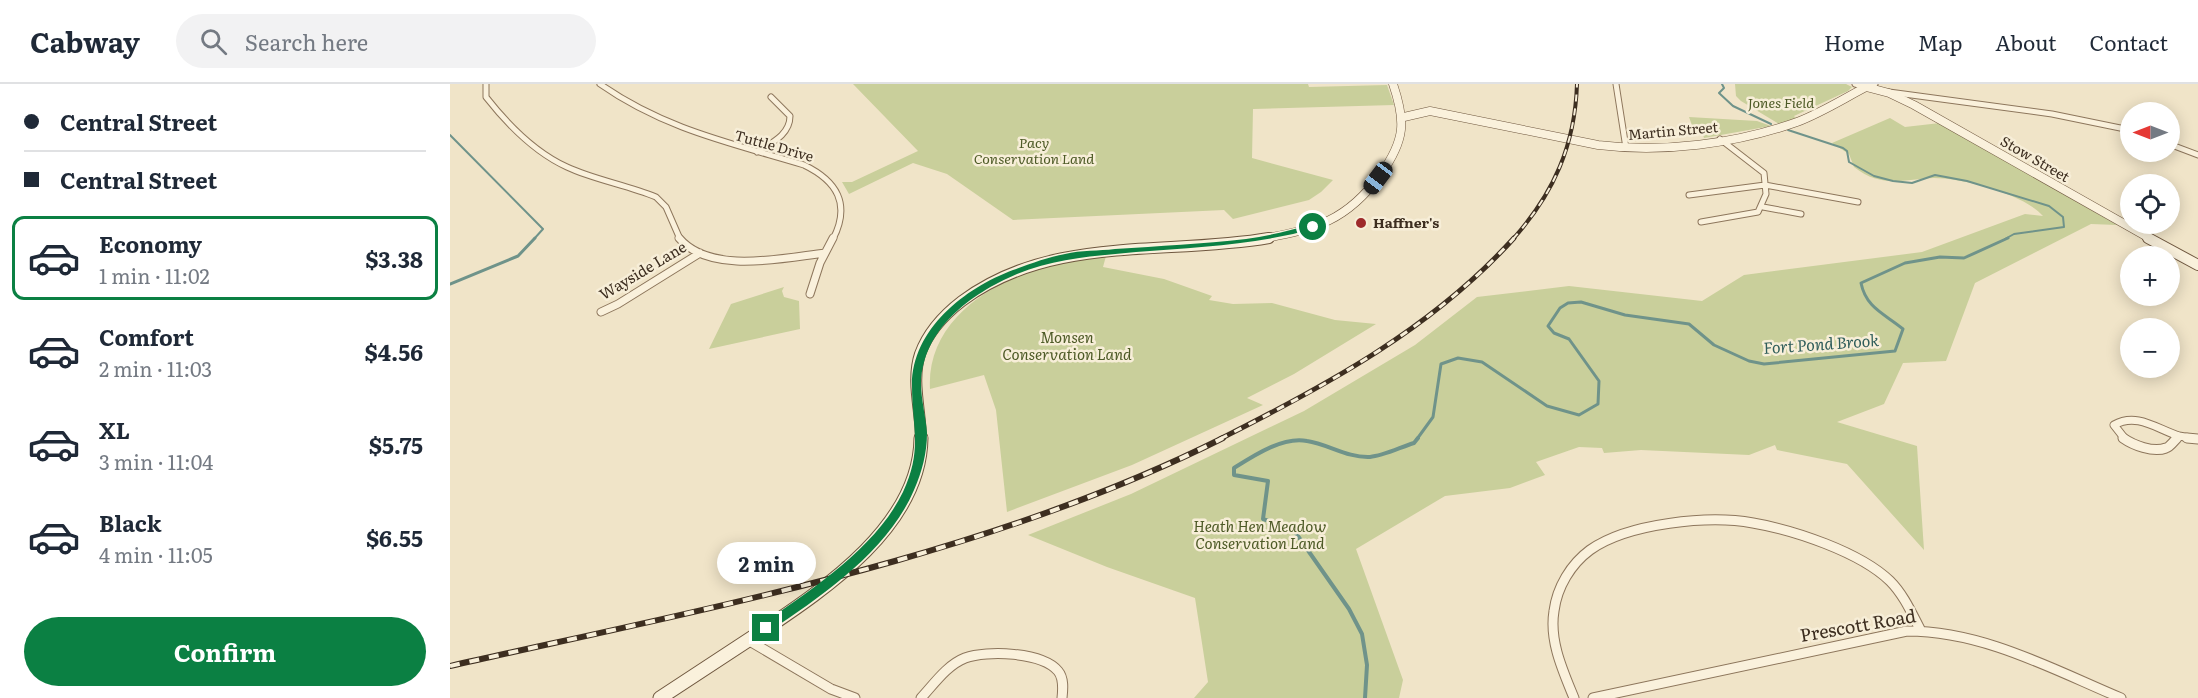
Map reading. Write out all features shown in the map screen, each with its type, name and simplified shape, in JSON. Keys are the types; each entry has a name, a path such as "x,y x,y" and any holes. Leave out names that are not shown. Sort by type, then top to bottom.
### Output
{"street":[{"path":"486,84 486,97 522,136 537,148 567,166 656,197 666,204 680,239 700,253 737,260 779,259 825,253"},
{"name":"Tuttle Drive","path":"600,84 634,108 683,131 804,165 818,171 832,183 840,199 840,222 825,253 810,294"},
{"path":"660,698 814,595 847,568 882,531 908,491 919,462 921,432 916,384 921,353 934,329 963,300 991,283 1022,269 1067,256 1246,241 1286,234 1333,219 1358,203 1389,163 1401,140 1404,117 1393,84"},
{"path":"1616,84 1626,148"},
{"name":"Stow Street","path":"1855,84 1870,86 1914,105 2198,265"},
{"name":"Martin Street","path":"1400,103 1430,111 1626,148 1654,147 1720,139 1799,122 1870,86"},
{"path":"1885,92 2052,114 2120,128"},
{"path":"757,152 782,135 790,125 790,116 771,98"},
{"name":"Martin Street","path":"1404,117 1430,111"},
{"path":"1701,222 1750,215 1763,207 1766,178 1761,170 1720,139"},
{"path":"2180,148 2198,155"},
{"path":"1689,195 1765,185 1858,202"},
{"path":"1763,207 1801,214"},
{"name":"Wayside Lane","path":"601,312 618,304 700,253"},
{"path":"2179,436 2167,448 2146,449 2126,440 2116,431 2114,425 2124,419 2140,420 2179,436 2198,439"},
{"path":"1574,698 1557,657 1552,623 1556,598 1566,578 1582,558 1599,544 1622,534 1676,524 1727,520 1753,523 1788,533 1859,561 1884,576 1899,591 1921,631"},
{"name":"Prescott Road","path":"1593,698 1907,631 1959,634 1984,641 2121,698"},
{"path":"748,640 831,688 855,698"},
{"path":"921,698 964,658 987,655 1024,656 1042,661 1058,672 1064,685 1062,698"}],"green space":[{"name":"Pacy Conservation Land","path":"853,84 1308,84 1309,87 1387,85 1394,105 1253,109 1252,158 1333,180 1309,200 1233,219 1224,210 1013,220 947,174 913,163 849,194 842,182 852,182 918,151"},
{"name":"Jones Field","path":"1735,84 1846,84 1852,87 1794,116 1796,118 1779,124 1741,101 1736,96"},
{"path":"1689,117 1757,121 1771,126 1704,138 1701,128 1693,128"},
{"name":"Heath Hen Meadow Conservation Land","path":"1890,118 1905,127 1940,123 2117,225 2091,224 1975,283 1946,361 1903,363 1884,404 1837,422 1917,446 1924,550 1847,464 1777,450 1775,445 1749,455 1641,450 1604,453 1602,448 1579,447 1536,462 1545,475 1510,488 1445,496 1356,549 1403,680 1399,698 1194,698 1208,682 1195,598 1107,567 1028,535 1131,494 1304,411 1415,345 1477,297 1569,286 1702,301 1744,275 1922,252 2025,214 2043,216 2034,208 2008,194 1976,184 1934,178 1893,181 1874,178 1854,167 1849,154 1832,143"},
{"name":"Monsen Conservation Land","path":"1106,256 1103,267 1164,279 1212,296 1209,300 1233,304 1272,303 1335,320 1376,324 1294,374 1247,398 1263,405 1132,465 1007,512 996,410 984,375 930,389 932,364 940,341 953,321 970,304 1013,278 1036,269"},
{"path":"784,287 782,291 784,297 799,301 800,329 709,349 731,304"}],"waterway":[{"name":"Fort Pond Brook","path":"1722,84 1724,88 1719,93 1733,106 1771,124"},
{"name":"Fort Pond Brook","path":"1788,130 1843,148 1847,151 1849,162 1874,176 1912,183 1935,175 1967,181 2049,206 2063,217 2064,227 2014,234 2005,239"},
{"path":"450,135 543,229 534,239"},
{"path":"450,284 518,256 535,238"},
{"name":"Fort Pond Brook","path":"1417,439 1433,417 1441,364 1458,358 1482,362 1547,406 1579,415 1598,404 1599,381 1569,339 1554,333 1548,326 1560,308 1568,303 1581,302 1625,315 1689,324 1714,345 1749,361 1764,364 1895,351 1903,329 1872,305 1861,283 1905,263 1940,257 1964,258 2008,238"},
{"name":"Fort Pond Brook","path":"1365,698 1367,665 1362,634 1349,609 1293,529 1263,519 1268,481 1234,475 1234,468 1269,448 1288,441 1307,441 1345,453 1370,457 1414,443 1418,438"}],"railway":[{"path":"1513,239 1540,204 1560,167 1572,127 1577,84"},
{"path":"1220,439 1339,375 1414,327 1449,300 1513,239"},
{"path":"450,666 745,600 942,547 1039,516 1132,480 1223,438"}],"place":[{"name":"Haffner's","path":"1361,223"}],"route":[{"path":"766,628 814,595 847,568 882,531 897,511 908,491 919,462 921,432 916,384 921,353 934,329 963,300 991,283 1046,260 1108,251 1246,241 1313,227"}]}
